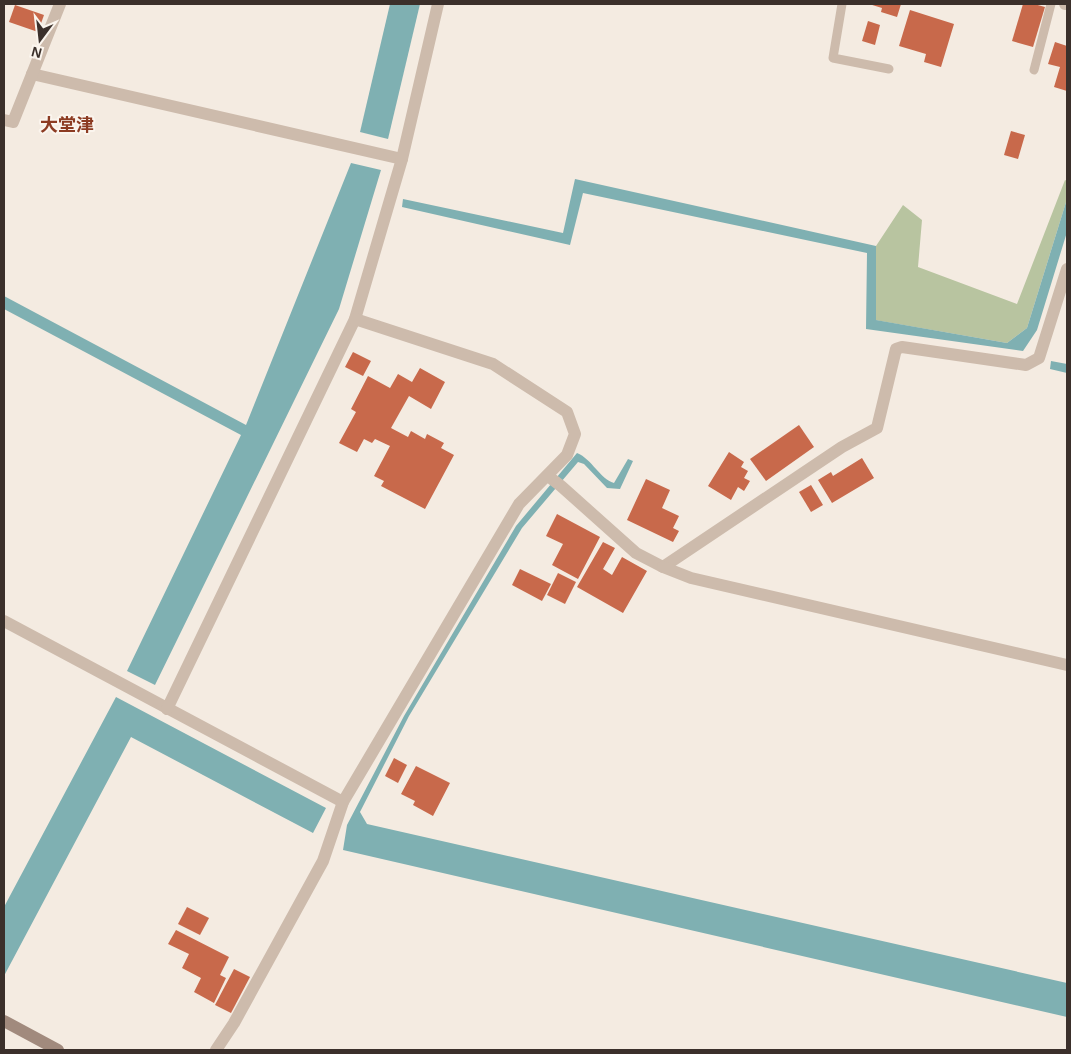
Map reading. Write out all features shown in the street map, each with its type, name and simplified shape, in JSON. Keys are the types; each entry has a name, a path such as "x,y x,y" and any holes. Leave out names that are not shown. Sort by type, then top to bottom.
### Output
{"street":[{"path":"4,120 13,122 60,4"},
{"path":"166,709 354,318 402,159 438,4"},
{"path":"32,74 402,159"},
{"path":"663,567 842,447 877,428 896,349 902,347 1026,365 1039,358 1067,269"},
{"path":"216,1050 234,1023 323,861 343,802 519,504 567,455 575,434 567,412 494,364 354,318"},
{"path":"548,476 636,553 663,567 691,578 1067,665"},
{"path":"4,621 343,802"},
{"path":"4,1020 58,1050"}],"lane":[{"path":"842,4 833,58 889,69"},
{"path":"1034,70 1051,4"}],"green space":[{"path":"1065,180 1067,181 1067,199 1027,328 1007,343 875,320 876,246 903,205 922,220 918,267 1017,304"}],"water":[{"path":"390,4 420,4 388,139 360,132"},
{"path":"351,163 381,170 339,309 155,685 127,671 241,435 4,309 4,296 246,425"},
{"path":"575,179 876,246 876,320 1007,343 1027,328 1067,199 1067,232 1037,330 1023,351 866,329 867,253 583,193 570,245 402,207 403,199 563,233"},
{"path":"1051,361 1067,364 1067,373 1050,369"},
{"path":"577,453 604,477 614,483 628,459 633,461 620,489 607,488 584,464 578,462 522,528 409,716 360,812 367,824 1067,983 1067,1017 343,850 347,825 404,716 516,526"},
{"path":"116,697 326,808 313,833 131,737 4,976 4,907"}],"building":[{"path":"869,4 901,4 897,17 881,12 882,8"},
{"path":"1023,4 1045,7 1033,47 1012,41"},
{"path":"15,5 44,15 38,32 9,22"},
{"path":"910,10 954,24 941,67 924,62 926,54 899,46"},
{"path":"868,21 880,25 875,45 862,41"},
{"path":"1055,42 1067,46 1067,91 1054,87 1060,67 1048,64"},
{"path":"1011,131 1025,135 1018,159 1004,155"},
{"path":"353,352 371,361 363,376 345,367"},
{"path":"420,368 445,382 431,409 409,396 391,428 408,437 411,431 425,439 427,434 444,443 441,448 454,455 425,509 381,486 384,481 374,476 390,446 375,439 372,443 364,439 357,452 339,443 356,412 351,409 368,376 390,388 398,374 412,382"},
{"path":"799,425 814,447 766,481 750,459"},
{"path":"729,452 744,462 741,467 748,471 744,478 750,481 744,491 738,487 731,500 708,486"},
{"path":"862,458 874,478 832,503 818,480 831,472 833,476"},
{"path":"646,479 670,490 662,508 679,516 673,528 679,531 673,542 627,520"},
{"path":"811,485 823,505 811,512 799,492"},
{"path":"557,514 600,537 578,579 552,565 563,544 546,536"},
{"path":"603,542 615,548 603,569 612,575 622,557 647,571 623,613 577,587"},
{"path":"520,569 551,584 542,601 512,585"},
{"path":"558,573 576,582 565,604 547,595"},
{"path":"394,758 407,765 398,783 385,776"},
{"path":"416,766 450,783 433,816 413,805 415,801 401,794"},
{"path":"187,907 209,918 200,935 178,924"},
{"path":"176,930 229,957 220,975 226,978 214,1003 194,992 201,978 182,968 189,954 168,944"},
{"path":"234,969 250,977 231,1013 215,1005"}],"district":[{"name":"大堂津","path":"67,125"}]}
